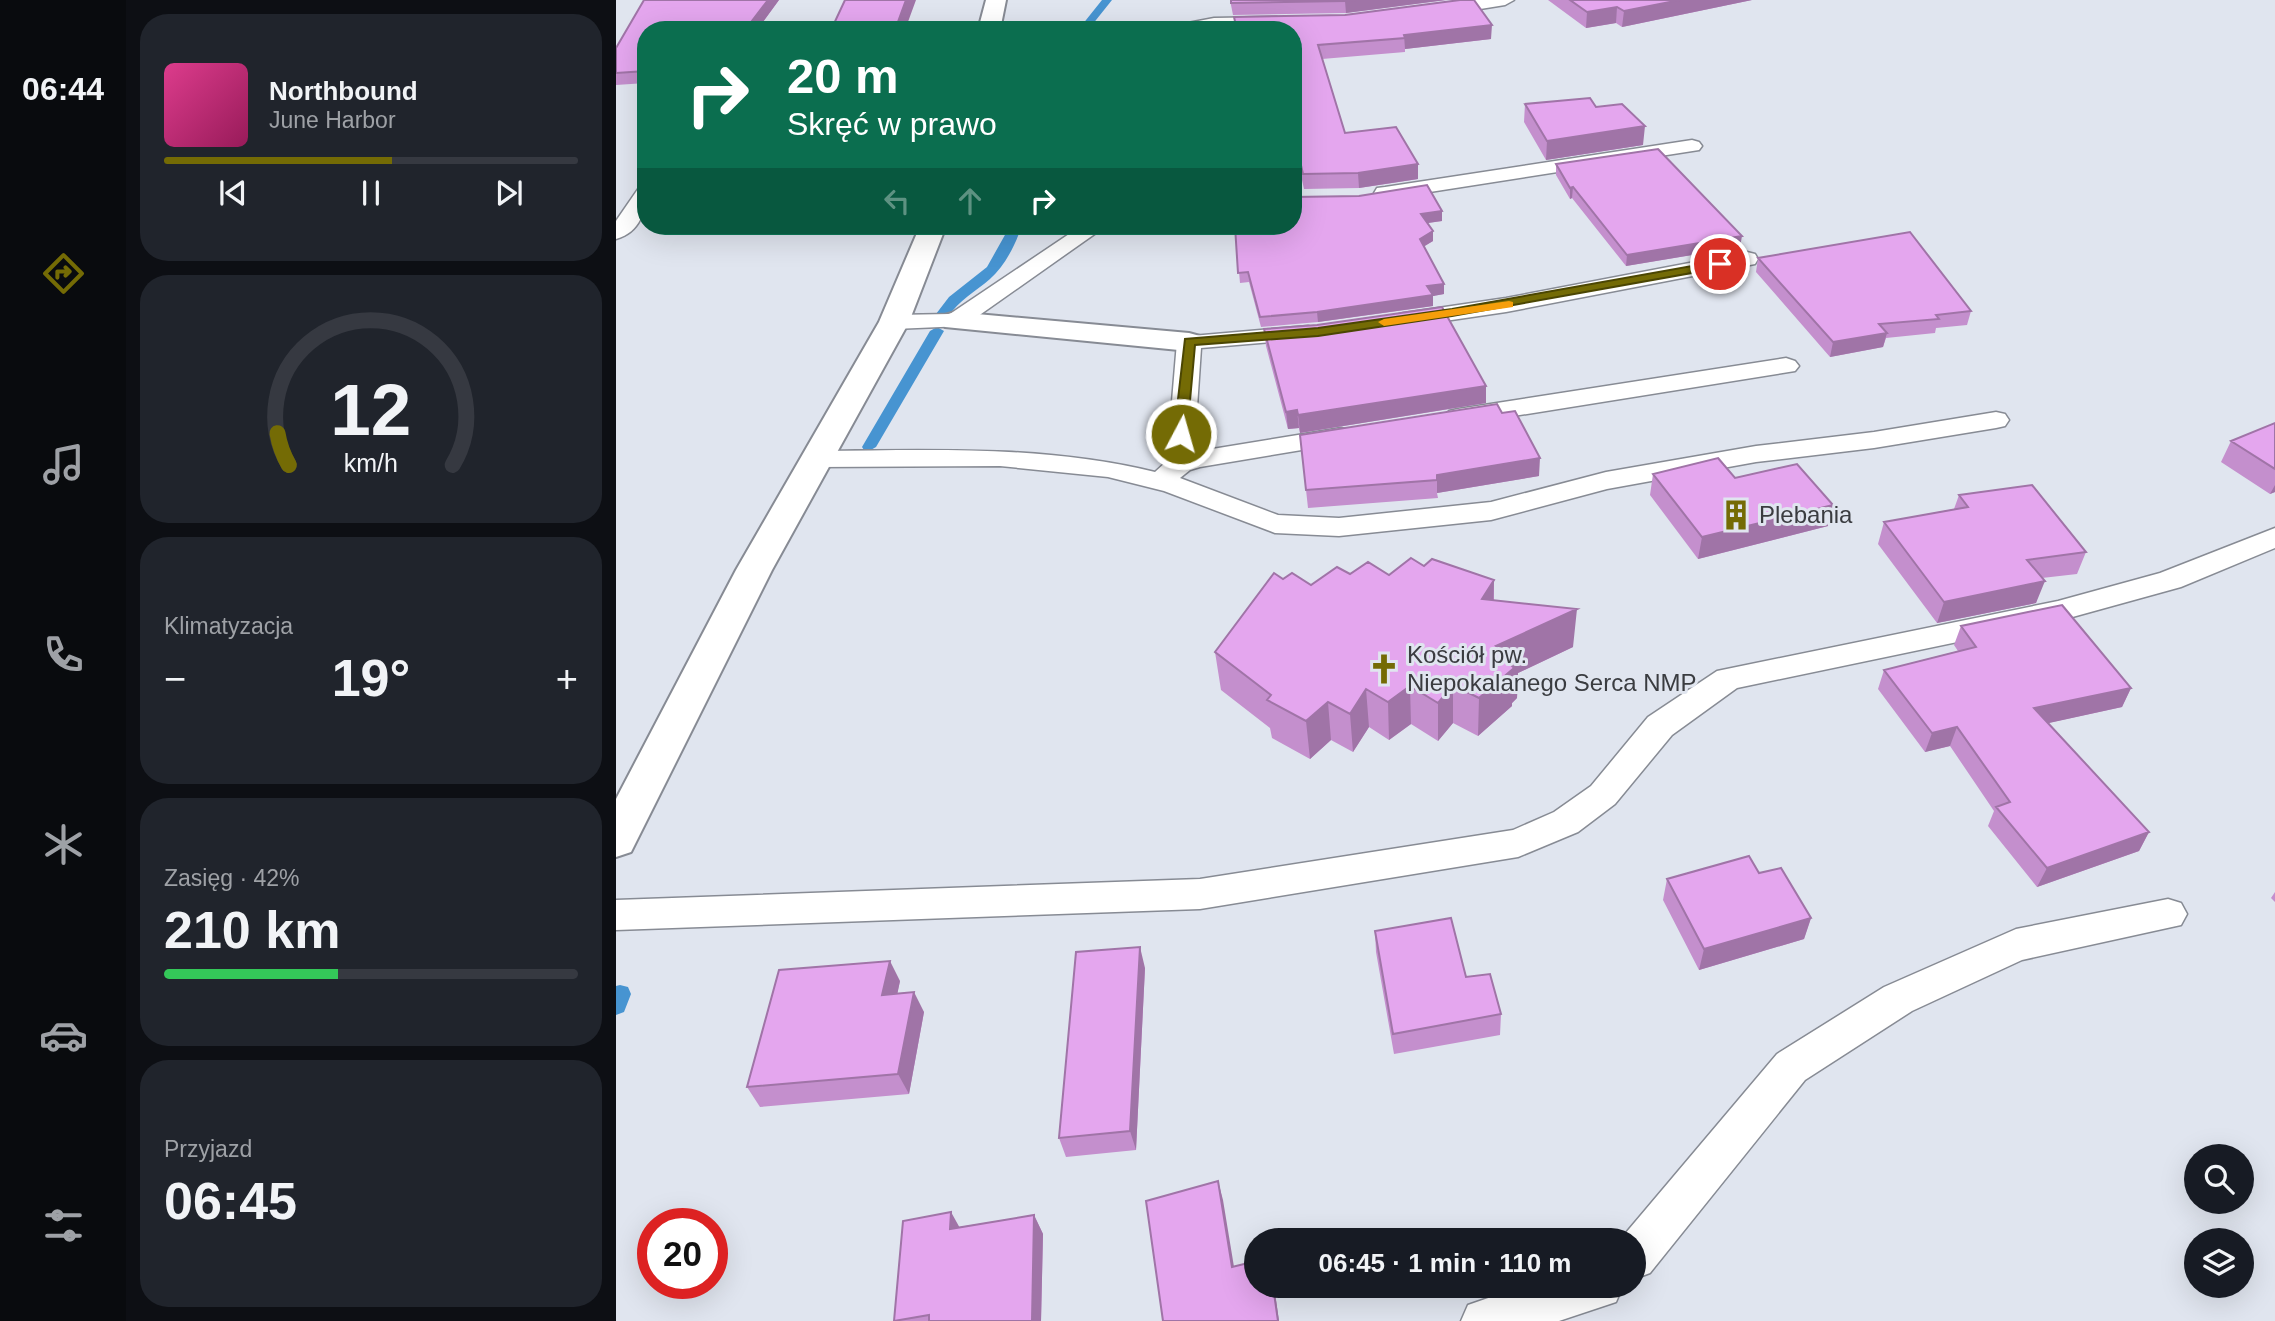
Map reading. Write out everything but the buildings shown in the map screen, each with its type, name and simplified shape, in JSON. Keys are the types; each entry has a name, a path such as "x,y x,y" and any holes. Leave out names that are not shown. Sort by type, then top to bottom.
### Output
{"street":[{"path":"991,21 996,0"},
{"path":"616,841 754,570 894,322 929,235"},
{"path":"955,321 1189,342"}],"lane":[{"path":"1418,13 1505,0"},
{"path":"1359,197 1692,146"},
{"path":"616,232 625,225 637,207"},
{"path":"894,322 955,321 1082,235"},
{"path":"1385,322 1506,305 1747,259"},
{"path":"1170,473 1189,342 1331,330"},
{"path":"1427,422 1786,366"},
{"path":"1170,473 1275,524 1339,527 1491,511 1606,481 1756,454 1874,440 1996,420"},
{"path":"818,459 1000,458 1170,473 1372,431"},
{"path":"616,915 1200,894 1517,844 1566,822 1603,795 1660,726 1728,679 2058,611 2170,580 2275,537"},
{"path":"1646,1242 1791,1067 1898,999 2016,945 2168,914"},
{"path":"1484,1321 1560,1298"}],"waterway":[{"path":"1090,21 1107,0"},
{"path":"943,314 953,300 992,270 1012,235"},
{"path":"869,447 937,331"},
{"path":"616,1005 620,994"}],"slow traffic":[{"path":"1384,322 1509,304"}],"place":[{"name":"Plebania","path":"1736,515"},
{"name":"Kościół pw. Niepokalanego Serca NMP","path":"1384,669"}],"route":[{"path":"1181,434 1189,342 1318,332 1452,313 1720,264"}]}
